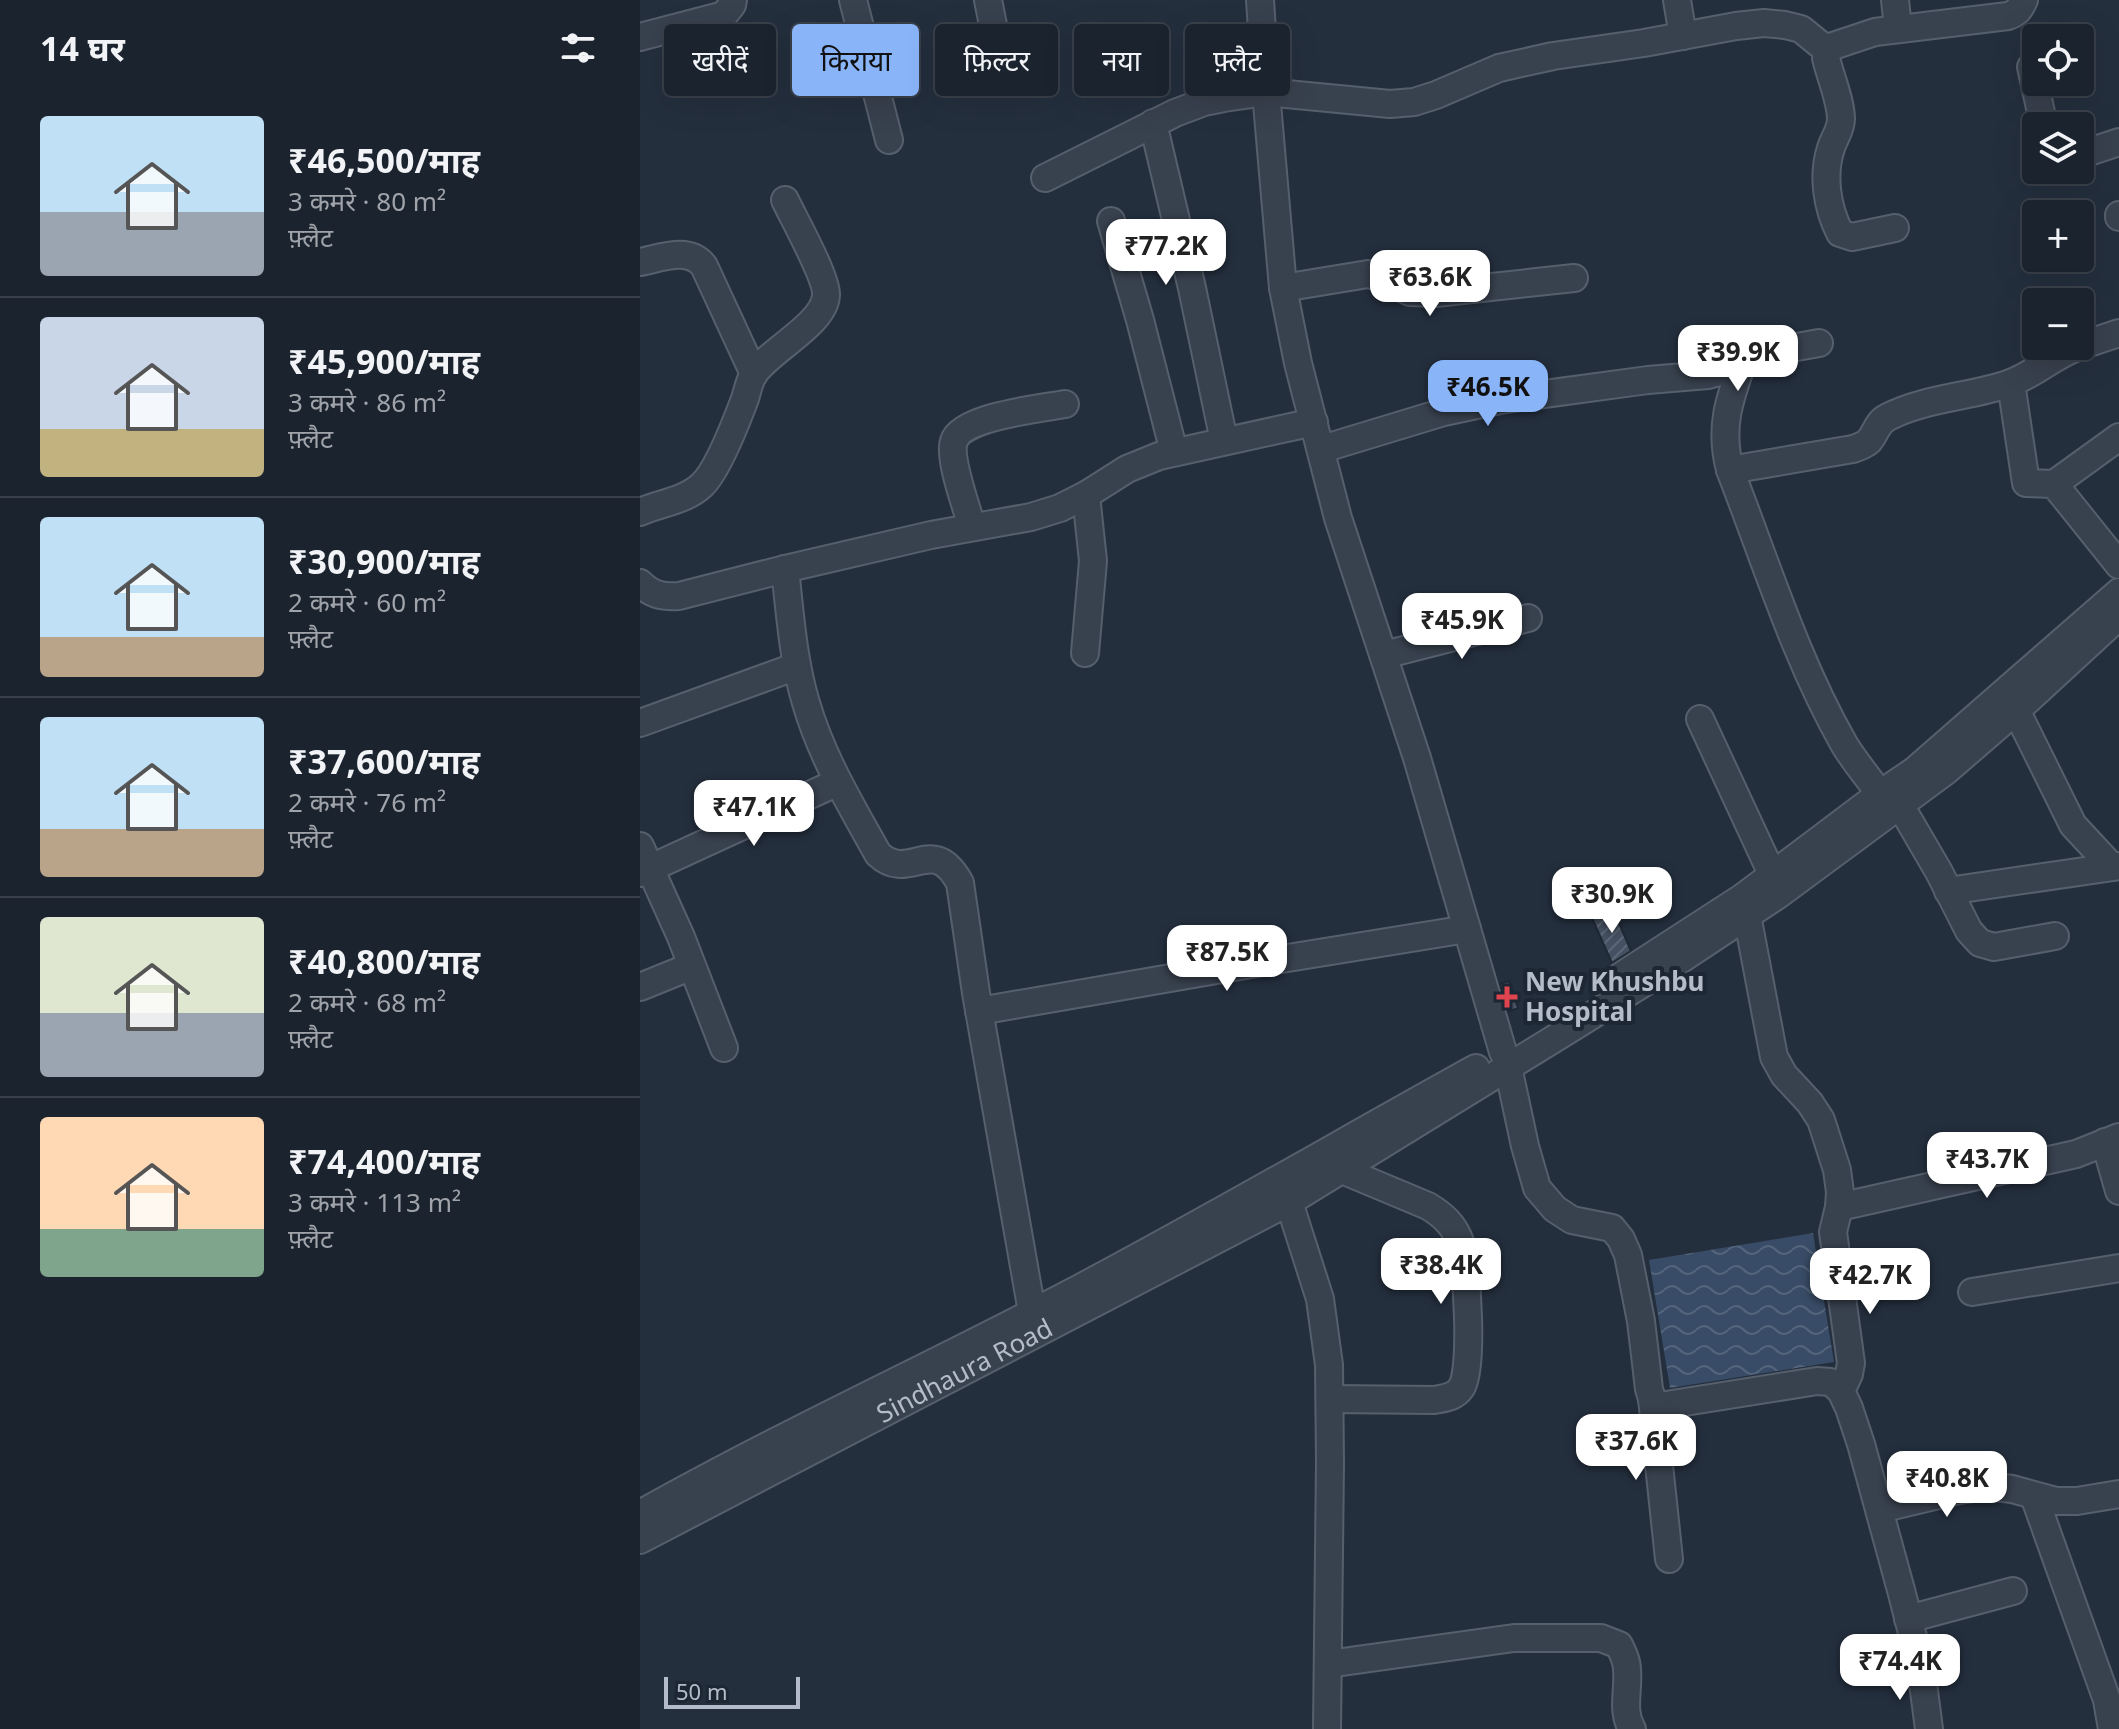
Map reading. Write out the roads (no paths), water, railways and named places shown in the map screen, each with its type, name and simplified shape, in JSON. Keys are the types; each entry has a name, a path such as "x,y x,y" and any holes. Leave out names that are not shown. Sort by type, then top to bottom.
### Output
{"street":[{"path":"640,37 724,15 733,0"},
{"path":"853,0 889,140"},
{"path":"988,0 993,24"},
{"path":"1260,0 1262,24"},
{"path":"1677,0 1683,36"},
{"path":"1895,0 1898,28"},
{"path":"1895,228 1852,237 1840,233 1836,225 1826,177 1831,146 1841,119 1826,58 1828,51 1844,42 1898,28 2008,16 2020,9 2024,0"},
{"path":"1290,94 1390,104 1414,102 1499,68 1553,56 1764,23 1801,29 1828,51"},
{"path":"1045,178 1153,123 1204,102 1241,96"},
{"path":"1266,96 1283,288 1298,363 1338,518 1417,758 1505,1060 1537,1188 1555,1209 1572,1220 1612,1228 1628,1255 1652,1399 1669,1559"},
{"path":"1153,123 1224,441"},
{"path":"2094,150 2119,142"},
{"path":"640,512 674,500 702,485 716,463 754,374 809,324 823,307 826,289 785,200"},
{"path":"1111,221 1174,452"},
{"path":"640,262 677,255 698,259 754,374"},
{"path":"1283,288 1368,274 1410,292 1436,293 1574,278"},
{"path":"2094,341 2119,333"},
{"path":"1322,449 1444,412 1500,400 1708,375 1769,352 1819,343"},
{"path":"1730,470 1853,449 1866,444 1877,425 1897,413 2011,383 2050,360"},
{"path":"1743,361 1729,400 1724,428 1730,470 1795,643 1846,747 1890,799 1948,891 1969,931 1980,943 1994,947 2055,936"},
{"path":"2011,383 2026,483 2054,484 2119,437"},
{"path":"972,527 956,469 954,439 962,430 983,420 1065,404"},
{"path":"640,583 650,593 662,597 679,596 931,535 1031,517 1060,508 1086,495 1127,469 1174,452 1314,422"},
{"path":"2054,484 2119,565"},
{"path":"1085,653 1093,561 1086,495"},
{"path":"785,569 797,666 805,701 838,782 878,854 897,865 931,858 944,862 960,883 979,1011 1032,1312"},
{"path":"640,1514 755,1451 1032,1312 1245,1199 1505,1060 1674,964 1747,915 1890,799 1914,771 2119,592"},
{"path":"1384,655 1528,618"},
{"path":"1505,1060 1772,874 1890,799 1946,771 2116,628"},
{"path":"640,723 797,666"},
{"path":"2016,710 2073,825 2116,866"},
{"path":"1700,719 1772,874"},
{"path":"724,1048 692,966 643,863 838,782"},
{"path":"1948,891 2116,866"},
{"path":"1747,915 1774,1057 1784,1075 1821,1120 1837,1170 1840,1192 1833,1232 1851,1363 1841,1391"},
{"path":"979,1011 1467,929"},
{"path":"640,987 692,966"},
{"name":"Sindhaura Road","path":"640,1540 1289,1202 1505,1060"},
{"path":"1839,1207 2076,1154 2112,1140 2119,1191"},
{"path":"1330,1399 1449,1398 1459,1392 1468,1367 1465,1269 1460,1242 1452,1225 1428,1206 1342,1170"},
{"path":"1289,1202 1320,1299 1329,1365 1327,1729"},
{"path":"1972,1292 2119,1268"},
{"path":"1652,1399 1658,1405 1666,1405 1817,1381 1831,1382 1841,1391 1880,1509 1921,1668 1929,1729"},
{"path":"1880,1509 1988,1486 2056,1501 2119,1494"},
{"path":"2034,1496 2107,1700 2112,1729"},
{"path":"1908,1619 2013,1591"},
{"path":"1328,1664 1514,1638 1601,1638 1619,1645 1624,1655 1627,1670 1626,1715 1632,1729"}],"water":[{"path":"1813,1233 1834,1362 1670,1388 1649,1260"}],"place":[{"name":"New Khushbu Hospital","path":"1507,997"}]}
